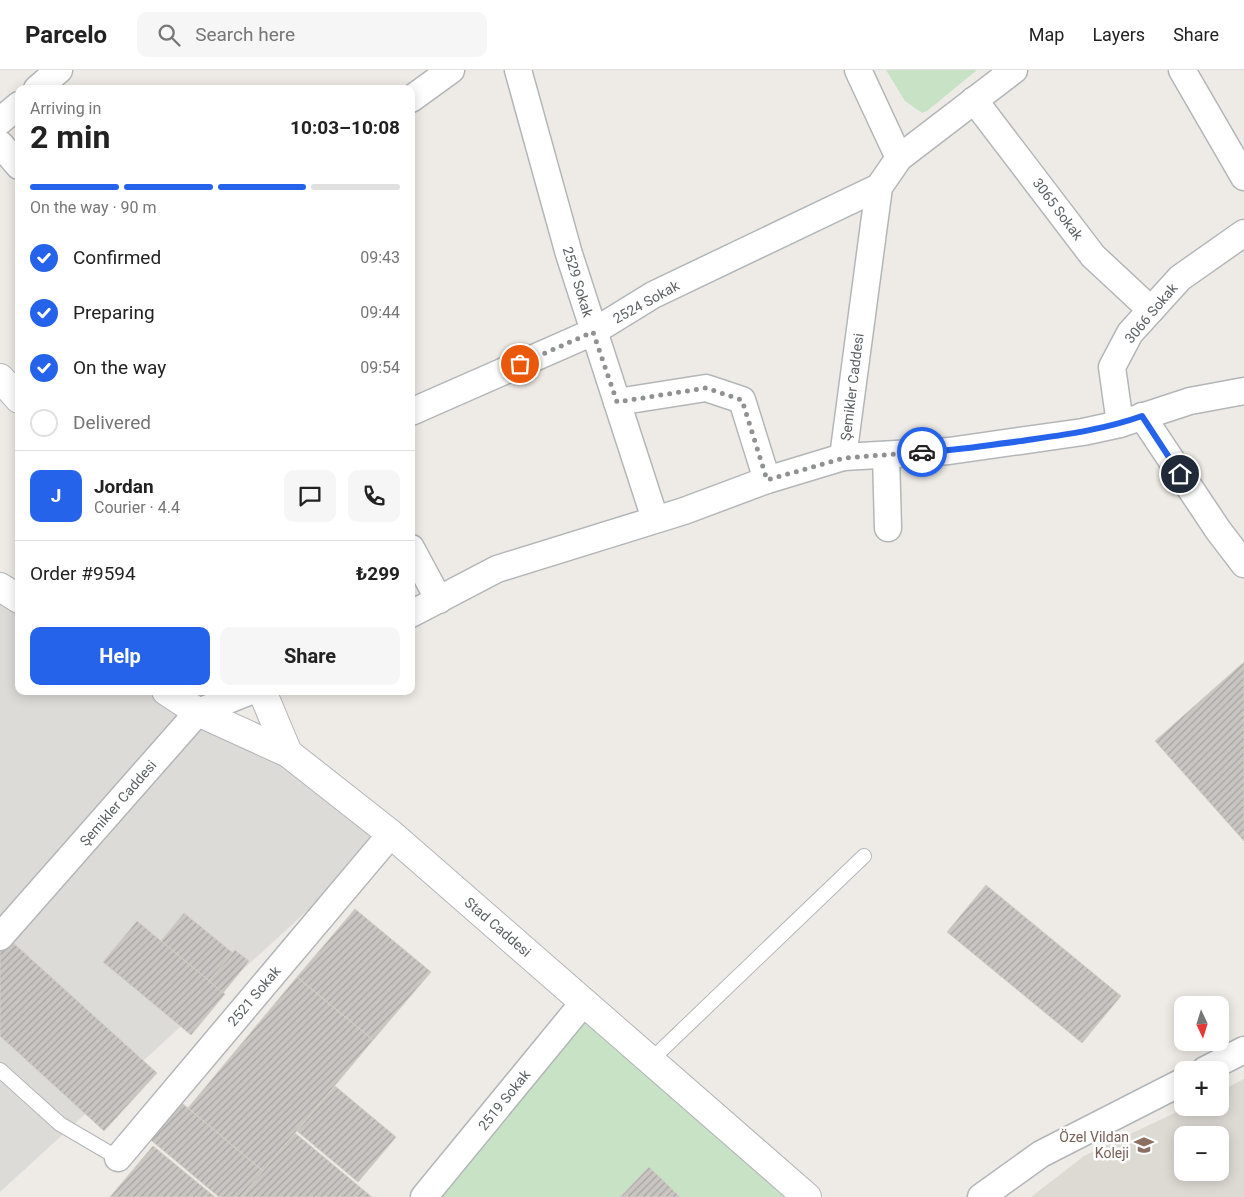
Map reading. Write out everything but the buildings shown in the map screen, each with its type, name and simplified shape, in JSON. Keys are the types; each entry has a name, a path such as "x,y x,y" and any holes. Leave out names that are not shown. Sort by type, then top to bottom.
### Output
{"street":[{"path":"42,85 59,70"},
{"path":"415,96 451,70"},
{"name":"2529 Sokak","path":"518,70 568,254 656,519"},
{"path":"858,70 899,158"},
{"name":"Şemikler Caddesi","path":"415,612 498,569 656,519 767,480 844,458 879,188 899,158 1014,70"},
{"path":"1182,70 1244,177"},
{"name":"3065 Sokak","path":"974,100 1093,256 1151,310"},
{"path":"0,121 15,108"},
{"path":"0,144 15,161"},
{"name":"2524 Sokak","path":"415,410 593,332 653,295 879,188"},
{"name":"3066 Sokak","path":"1131,420 1112,367 1130,333 1180,278 1244,233"},
{"path":"617,402 706,388 742,400 767,480"},
{"path":"844,458 948,451 1083,432 1131,420 1190,401 1244,391"},
{"path":"1131,420 1244,564"},
{"path":"886,454 888,528"},
{"path":"415,555 439,600"},
{"path":"0,587 15,596"},
{"name":"Stad Caddesi","path":"172,695 198,712 288,753 390,834 807,1197"},
{"name":"Şemikler Caddesi","path":"0,937 198,712 240,695"},
{"path":"264,695 288,753"},
{"name":"2521 Sokak","path":"118,1158 390,834"},
{"name":"2519 Sokak","path":"424,1197 584,1002"},
{"path":"1223,1061 1244,1050"},
{"path":"981,1197 1041,1154 1174,1086"}],"lane":[{"path":"651,1060 864,856"},
{"path":"0,1070 60,1124 118,1158"}],"shaded area":[{"path":"0,593 15,602 15,695 165,695 391,834 0,1192"},
{"name":"Özel Vildan Koleji","path":"1244,1079 1244,1197 1031,1197 1084,1156 1174,1113 1174,1116 1229,1116 1229,1086"}],"green space":[{"path":"886,70 977,70 927,111 922,113 905,101"},
{"path":"584,1002 795,1197 426,1197"}],"way so far":[{"path":"520,364 593,332 617,402 706,388 742,400 767,480 844,458 922,452"}],"place":[{"name":"Özel Vildan Koleji","path":"1144,1145"}],"route":[{"path":"922,452 948,451 1083,432 1120,424 1142,416 1180,474"}]}
